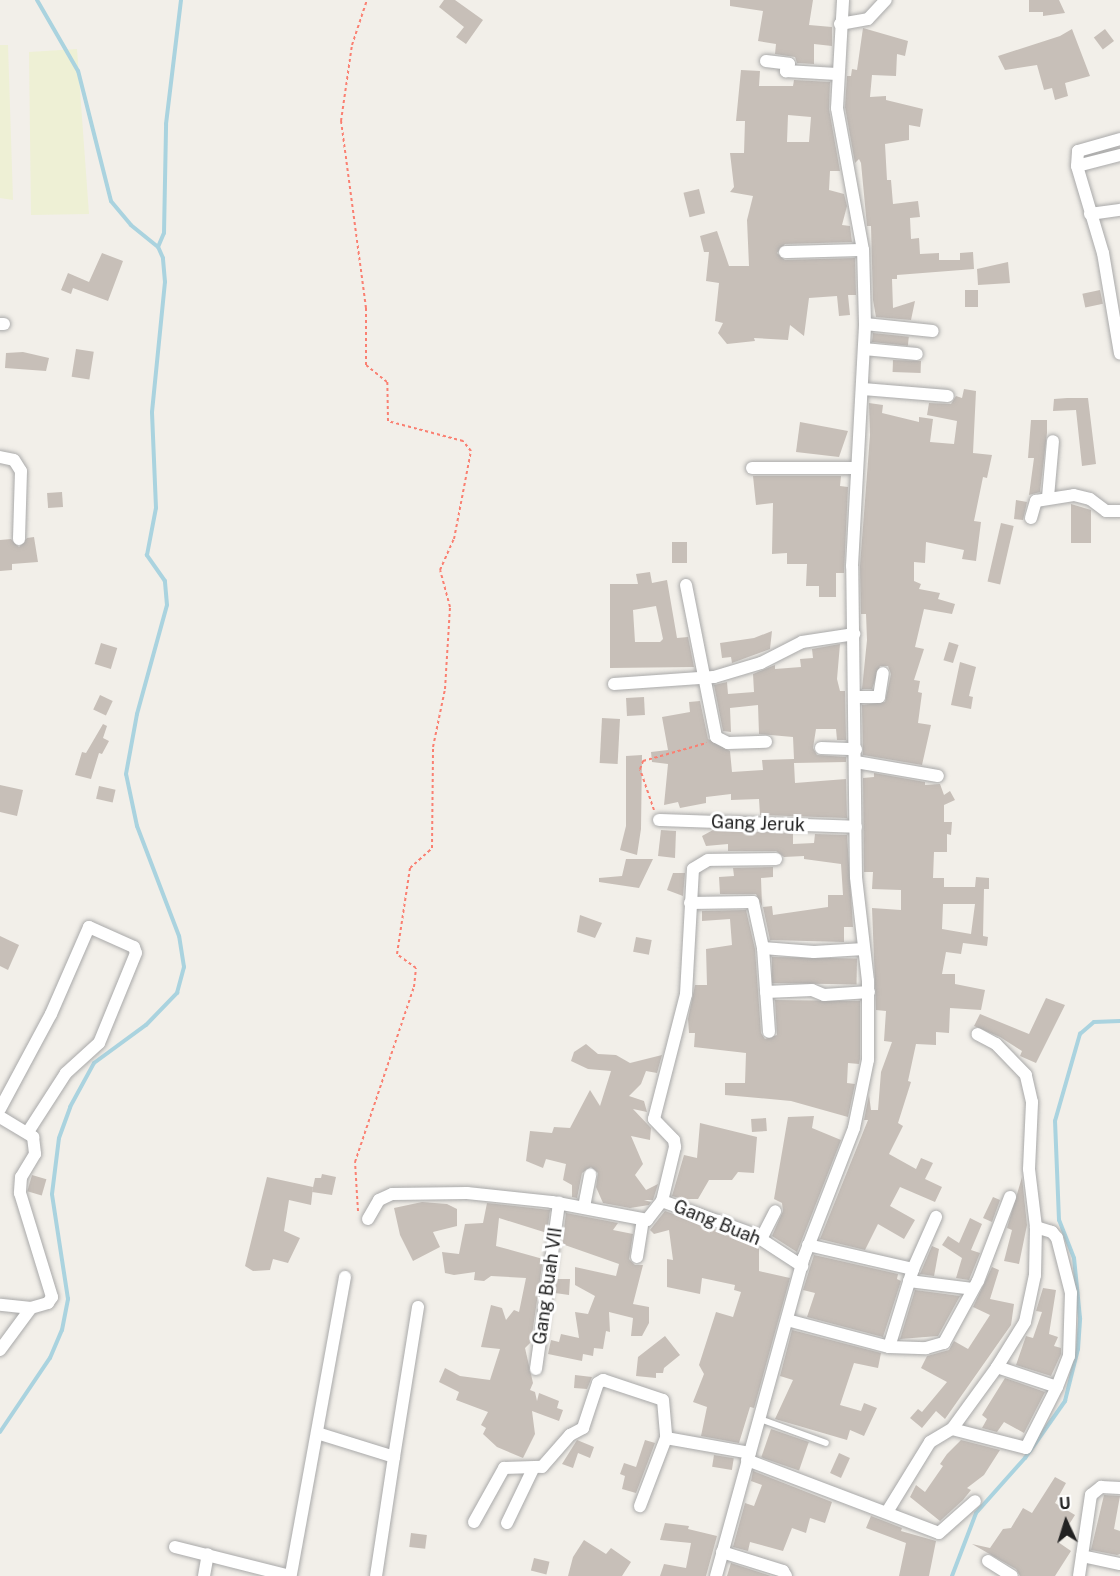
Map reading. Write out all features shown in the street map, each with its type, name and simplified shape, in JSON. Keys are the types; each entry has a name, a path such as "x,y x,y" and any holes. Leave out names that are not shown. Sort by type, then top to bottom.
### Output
{"street":[{"path":"716,1576 808,1245 842,1162 863,1090 868,1060 868,992 856,877 857,697 854,634 856,468 863,389 865,324 863,250 837,108 837,74 843,0"},
{"path":"840,24 868,20 886,0"},
{"path":"766,61 790,61 786,71 837,74"},
{"path":"1120,140 1076,152 1077,166 1116,309 1120,354"},
{"path":"1077,166 1120,155"},
{"path":"1090,214 1120,210"},
{"path":"785,252 863,250"},
{"path":"865,324 933,331"},
{"path":"864,349 916,354"},
{"path":"863,389 948,396"},
{"path":"1048,497 1053,441"},
{"path":"0,457 14,460 21,471 19,539"},
{"path":"752,468 856,468"},
{"path":"1031,518 1036,501 1048,497 1085,496 1106,511 1120,511"},
{"path":"686,585 702,680 718,739 766,742"},
{"path":"614,684 702,680 761,663 802,642 854,634"},
{"path":"857,697 879,697 883,673"},
{"path":"821,748 938,776"},
{"name":"Gang Jeruk","path":"659,820 856,827"},
{"path":"637,1257 643,1221 662,1201 675,1144 654,1119 686,994 690,880 699,863 776,859"},
{"path":"690,903 753,902 763,948 769,1032"},
{"path":"0,1109 51,1014 89,927 134,948 136,953 99,1043 66,1073 28,1132"},
{"path":"763,948 864,949"},
{"path":"766,992 812,990 824,995 868,992"},
{"path":"887,1512 930,1442 952,1429 997,1367 1025,1322 1035,1275 1036,1227 1029,1168 1032,1102 1026,1074 996,1044 977,1034"},
{"path":"0,1117 28,1132 36,1148 21,1177 20,1193 52,1297 48,1303 31,1308 0,1305"},
{"path":"584,1207 590,1175"},
{"path":"363,1217 379,1200 392,1194 467,1193 559,1203 643,1221"},
{"path":"787,1320 889,1347 926,1348 944,1343 973,1289 1010,1197"},
{"name":"Gang Buah","path":"662,1201 719,1220 761,1239 802,1266"},
{"name":"Gang Buah VII","path":"536,1370 559,1203"},
{"path":"761,1239 775,1211"},
{"path":"889,1347 911,1275 936,1217"},
{"path":"952,1429 1026,1448 1058,1387 1069,1356 1071,1293 1057,1238 1052,1232 1036,1227"},
{"path":"808,1245 911,1275 973,1289"},
{"path":"176,1547 291,1575 345,1277"},
{"path":"376,1576 418,1307"},
{"path":"0,1350 31,1308"},
{"path":"997,1367 1058,1387"},
{"path":"474,1522 500,1471 510,1465 533,1469 542,1467 570,1435 583,1428 598,1383 603,1380 661,1397 666,1438 640,1506"},
{"path":"317,1433 394,1458"},
{"path":"666,1438 748,1457 942,1533 975,1501"},
{"path":"507,1523 533,1469"},
{"path":"1079,1576 1091,1495 1101,1487 1120,1488"},
{"path":"722,1552 783,1571 786,1576"},
{"path":"204,1576 208,1554"},
{"path":"1082,1556 1120,1564"},
{"path":"988,1560 1012,1576"}],"lane":[{"path":"759,1419 826,1443"}],"path":[{"path":"363,1217 355,1162 414,987 416,968 397,954 410,868 432,848 433,747 445,689 450,607 440,570 454,539 471,451 464,441 388,421 387,382 366,365 366,308 340,121 352,45 367,0"},
{"path":"659,820 640,770 643,761 718,739"}],"green space":[{"path":"0,45 8,45 13,200 0,198"},
{"path":"77,49 89,214 31,215 29,52"}],"building":[{"path":"444,0 455,0 483,20 466,44 456,37 464,27 439,7"},
{"path":"730,0 813,0 809,25 832,27 832,46 814,44 814,64 797,63 795,57 775,54 776,44 758,41 763,11 730,6"},
{"path":"1029,0 1059,0 1065,13 1043,16 1043,12 1029,12"},
{"path":"863,28 908,41 905,56 897,54 896,76 872,75 870,97 886,96 886,100 923,109 920,127 909,125 909,140 885,144 887,180 891,180 893,204 918,201 920,217 910,218 911,239 919,238 920,254 939,253 939,260 960,260 960,253 973,252 974,269 897,275 897,279 892,279 893,308 915,301 911,320 876,317 873,300 871,226 867,226 861,163 859,159 855,163 845,107 847,76 851,76 852,69 857,70"},
{"path":"1072,29 1090,76 1065,83 1068,96 1055,100 1052,88 1044,90 1037,65 1005,70 998,56 1060,36"},
{"path":"1105,29 1114,41 1103,49 1094,37"},
{"path":"741,70 760,71 759,86 793,86 794,80 830,82 829,109 840,171 830,171 829,190 844,194 847,206 842,225 850,226 852,242 785,244 777,253 785,260 855,258 856,295 848,295 850,315 839,316 837,296 809,298 804,336 790,325 788,340 754,338 755,341 727,344 718,333 723,323 715,321 719,283 706,281 709,252 704,252 700,236 717,231 729,266 749,266 747,220 753,196 730,192 734,187 730,153 744,153 745,121 736,121","holes":["788,115 811,117 809,142 787,142"]},
{"path":"699,189 705,213 690,217 683,193"},
{"path":"102,253 123,261 108,301 73,288 71,294 61,290 68,273 89,282"},
{"path":"1008,262 1010,283 978,285 977,269"},
{"path":"965,290 978,290 978,307 965,307"},
{"path":"1100,290 1103,304 1085,307 1082,294"},
{"path":"873,333 909,337 908,346 872,342"},
{"path":"76,349 94,352 89,379 72,377"},
{"path":"23,352 49,358 46,371 5,368 6,353"},
{"path":"893,360 921,361 921,373 893,372"},
{"path":"964,389 976,391 973,453 992,455 987,478 983,477 974,521 981,522 976,561 962,559 964,550 926,542 925,563 914,562 914,581 921,584 919,589 940,593 938,599 955,604 952,614 924,609 915,647 924,649 914,680 920,681 918,692 922,693 918,723 931,725 922,765 863,755 862,705 885,702 891,674 888,666 880,666 872,689 862,689 867,640 866,614 861,614 860,566 870,435 869,403 883,405 882,413 919,422 919,417 933,419 930,442 954,444 957,421 927,415 929,403 951,404 956,396 962,398"},
{"path":"1088,398 1096,464 1082,466 1076,410 1053,411 1054,399"},
{"path":"1031,420 1047,420 1047,433 1040,492 1029,495 1034,458 1028,458"},
{"path":"800,422 848,431 839,457 796,452"},
{"path":"753,476 841,476 840,486 848,487 844,573 836,573 836,597 819,597 819,586 806,586 807,564 787,564 787,553 772,554 773,503 756,505"},
{"path":"62,492 63,507 48,508 47,493"},
{"path":"1016,500 1027,502 1023,520 1014,519"},
{"path":"1071,504 1091,510 1091,543 1071,543"},
{"path":"1001,523 1014,526 1000,584 988,581"},
{"path":"34,537 38,562 12,564 12,570 0,571 0,540 11,539 19,547 27,538"},
{"path":"672,542 687,542 687,563 672,563"},
{"path":"650,572 652,583 667,580 677,638 688,637 694,667 610,668 610,584 638,584 636,574","holes":["656,606 663,639 660,642 635,642 633,610"]},
{"path":"772,631 770,649 732,663 731,657 722,658 720,643 754,638"},
{"path":"949,642 959,645 953,663 943,660"},
{"path":"101,643 117,648 111,669 95,664"},
{"path":"840,644 837,679 840,691 845,691 846,740 837,740 836,729 816,729 813,748 817,755 846,757 846,762 794,763 795,783 846,779 847,818 760,815 759,799 731,800 731,794 706,797 706,803 680,808 678,802 664,805 668,764 652,762 651,752 668,750 662,717 690,712 689,702 700,701 708,739 730,751 732,772 763,770 762,760 794,759 793,737 759,734 758,705 730,708 731,732 723,731 714,685 727,682 728,694 754,692 753,674 775,665 775,669 801,667 800,659 813,658 812,649"},
{"path":"960,662 976,667 969,696 973,697 971,709 951,705"},
{"path":"100,695 113,701 106,715 93,710"},
{"path":"644,697 645,715 627,716 626,698"},
{"path":"602,718 620,719 618,764 600,763"},
{"path":"103,724 107,726 103,738 109,741 102,754 99,753 91,779 75,775 82,752 86,753"},
{"path":"642,755 641,829 637,855 620,850 626,826 626,756"},
{"path":"874,773 925,782 925,785 940,784 944,795 950,791 955,800 944,805 944,822 952,822 951,835 947,834 947,852 934,852 933,878 944,878 944,887 975,887 976,877 989,878 989,889 984,889 983,936 988,937 987,946 963,943 961,954 946,952 942,974 955,974 955,984 985,990 981,1010 950,1008 949,1033 936,1032 936,1045 916,1044 908,1081 911,1082 898,1123 903,1126 889,1154 916,1169 921,1158 933,1163 925,1179 942,1187 935,1202 900,1187 890,1206 915,1220 904,1239 878,1224 865,1250 820,1239 868,1120 864,1120 869,1095 871,1110 878,1110 881,1072 892,1042 884,1041 886,1011 876,1010 872,908 901,910 901,890 872,889 873,872 864,872 863,778 874,777","holes":["943,904 975,904 971,934 942,929"]},
{"path":"0,785 23,790 17,816 0,812"},
{"path":"99,786 116,790 113,802 96,799"},
{"path":"661,830 676,831 675,858 658,856"},
{"path":"713,830 793,833 793,844 814,843 815,834 847,835 853,927 844,927 844,942 770,940 763,907 772,906 773,915 828,907 828,895 843,895 841,864 804,859 804,856 784,857 776,851 728,851 728,844 706,846 702,836"},
{"path":"626,859 653,859 639,888 599,882 599,878 622,876"},
{"path":"773,867 773,877 761,878 762,906 756,894 720,894 719,877 734,876 733,868"},
{"path":"673,873 685,873 683,896 667,890"},
{"path":"746,910 755,949 761,1033 765,1039 777,1035 775,1000 860,1001 860,1059 859,1064 848,1063 847,1083 855,1084 848,1117 791,1101 725,1095 725,1083 745,1083 746,1053 694,1047 695,1033 689,1033 688,1019 695,985 707,985 706,949 732,945 730,919 702,921 702,911"},
{"path":"580,915 602,923 595,938 577,932"},
{"path":"0,936 19,945 8,970 0,966"},
{"path":"636,937 652,940 649,955 633,952"},
{"path":"772,957 857,958 857,984 772,983"},
{"path":"1046,998 1065,1005 1036,1063 1020,1056 1022,1051 1000,1037 974,1026 980,1014 1029,1034"},
{"path":"586,1044 598,1054 616,1055 630,1063 662,1055 657,1073 646,1071 641,1084 629,1096 644,1101 647,1112 633,1109 651,1128 650,1140 631,1136 643,1164 635,1175 646,1190 658,1184 653,1200 644,1200 651,1202 649,1205 630,1208 603,1203 596,1187 598,1173 591,1167 582,1173 577,1198 572,1197 572,1185 563,1180 566,1164 546,1159 543,1168 526,1161 530,1131 552,1133 554,1127 570,1128 590,1090 600,1106 611,1071 588,1069 571,1061 574,1052"},
{"path":"814,1116 812,1128 841,1140 797,1252 772,1236 783,1211 782,1203 774,1199 788,1117"},
{"path":"766,1118 767,1131 752,1132 751,1119"},
{"path":"700,1123 757,1137 754,1173 738,1172 732,1180 709,1180 698,1199 682,1199 672,1196 684,1155 697,1158"},
{"path":"322,1174 336,1177 332,1195 312,1192 315,1178 321,1178"},
{"path":"32,1175 46,1179 42,1195 27,1191"},
{"path":"267,1177 313,1187 311,1205 289,1200 284,1231 300,1238 288,1263 273,1259 270,1270 253,1271 245,1266"},
{"path":"1022,1177 1027,1225 1019,1264 1004,1261 1012,1230 1007,1228"},
{"path":"993,1197 1000,1200 992,1222 983,1218"},
{"path":"422,1202 447,1204 457,1209 457,1226 433,1232 440,1247 413,1261 400,1235 394,1208"},
{"path":"487,1203 550,1210 547,1233 499,1218 496,1246 543,1259 531,1342 525,1348 533,1383 530,1390 535,1392 537,1401 539,1393 559,1401 557,1408 563,1410 559,1421 532,1411 535,1434 523,1458 497,1447 483,1434 486,1428 481,1425 488,1412 456,1400 459,1392 439,1382 445,1368 460,1376 490,1380 500,1349 481,1347 491,1305 502,1308 506,1320 514,1310 519,1312 526,1278 491,1276 484,1281 474,1280 475,1272 454,1275 445,1273 442,1252 459,1254 465,1224 483,1223"},
{"path":"665,1211 749,1241 759,1248 759,1271 790,1278 754,1408 750,1407 739,1443 701,1436 707,1407 693,1402 704,1374 699,1365 716,1312 733,1317 741,1292 734,1290 735,1285 702,1278 700,1294 667,1287 667,1259 673,1260 669,1230 654,1234 650,1230"},
{"path":"566,1213 618,1223 613,1230 633,1234 629,1259 635,1265 643,1265 633,1304 649,1307 649,1323 642,1336 631,1336 633,1318 609,1312 610,1332 606,1331 603,1349 594,1348 593,1356 583,1354 582,1361 548,1354 551,1340 559,1342 561,1334 579,1338 575,1312 588,1314 595,1296 575,1285 575,1267 616,1276 619,1264 562,1244"},
{"path":"970,1218 982,1224 971,1250 980,1253 969,1280 956,1278 962,1258 942,1245 948,1236 959,1243"},
{"path":"932,1246 939,1249 934,1276 920,1274"},
{"path":"814,1255 898,1274 897,1279 901,1281 883,1337 807,1317 815,1293 803,1290"},
{"path":"992,1267 999,1270 990,1299 1014,1304 1011,1325 945,1419 936,1411 922,1428 910,1418 918,1409 922,1412 947,1382 921,1368 927,1356 949,1350 954,1341 968,1349 990,1315 973,1307"},
{"path":"557,1279 570,1279 569,1295 555,1293"},
{"path":"1043,1288 1056,1290 1049,1334 1058,1337 1054,1346 1061,1348 1061,1354 1051,1376 1016,1365 1026,1336 1033,1338 1042,1312 1036,1311"},
{"path":"915,1290 960,1296 938,1336 900,1339"},
{"path":"792,1330 881,1353 878,1368 854,1363 840,1405 861,1411 864,1403 877,1408 864,1436 850,1430 847,1440 775,1419 793,1380 780,1376"},
{"path":"665,1336 680,1355 664,1368 663,1373 656,1373 656,1378 636,1376 638,1357"},
{"path":"575,1375 592,1377 587,1389 574,1388"},
{"path":"1005,1378 1045,1392 1024,1433 1004,1422 997,1432 982,1428 987,1419 982,1415"},
{"path":"771,1429 809,1442 799,1470 761,1457"},
{"path":"577,1440 594,1447 590,1458 578,1453 573,1468 562,1464"},
{"path":"645,1440 655,1443 636,1493 622,1489 625,1476 620,1474 624,1463 636,1467"},
{"path":"961,1440 1000,1450 984,1475 967,1488 971,1490 963,1500 940,1521 910,1497 916,1485 925,1492 943,1466 940,1464"},
{"path":"839,1453 850,1458 841,1478 830,1473"},
{"path":"714,1455 734,1458 732,1470 712,1467"},
{"path":"753,1471 832,1502 825,1523 810,1518 806,1533 792,1528 783,1551 750,1542 748,1551 733,1547 745,1503 754,1506 762,1485 751,1481"},
{"path":"1055,1477 1066,1483 1055,1503 1075,1515 1058,1542 1071,1551 1055,1576 1020,1576 1016,1569 972,1544 990,1548 1003,1529 1011,1528 1023,1508 1032,1513"},
{"path":"1104,1495 1120,1496 1114,1529 1120,1531 1120,1554 1117,1555 1091,1550"},
{"path":"871,1516 902,1528 901,1531 936,1541 929,1576 899,1576 906,1543 866,1528"},
{"path":"665,1523 689,1526 688,1529 717,1536 706,1576 660,1576 664,1564 686,1568 691,1543 660,1540"},
{"path":"411,1533 427,1535 425,1549 409,1547"},
{"path":"584,1540 606,1554 611,1548 631,1562 622,1576 568,1576 573,1557"},
{"path":"534,1558 550,1562 546,1574 531,1571"},
{"path":"731,1563 771,1576 727,1576"}],"waterway":[{"path":"0,1432 50,1358 62,1330 68,1299 52,1194 59,1138 70,1107 94,1063 146,1025 177,993 184,967 179,936 137,826 126,774 137,714 167,605 165,581 147,555 156,508 152,412 165,282 163,258 158,247 131,225 111,201 78,71 37,0"},
{"path":"158,247 164,233 166,124 181,0"},
{"path":"952,1576 976,1513 1025,1458 1065,1401 1078,1349 1080,1318 1074,1258 1059,1220 1055,1121 1080,1034 1094,1022 1120,1021"}]}
